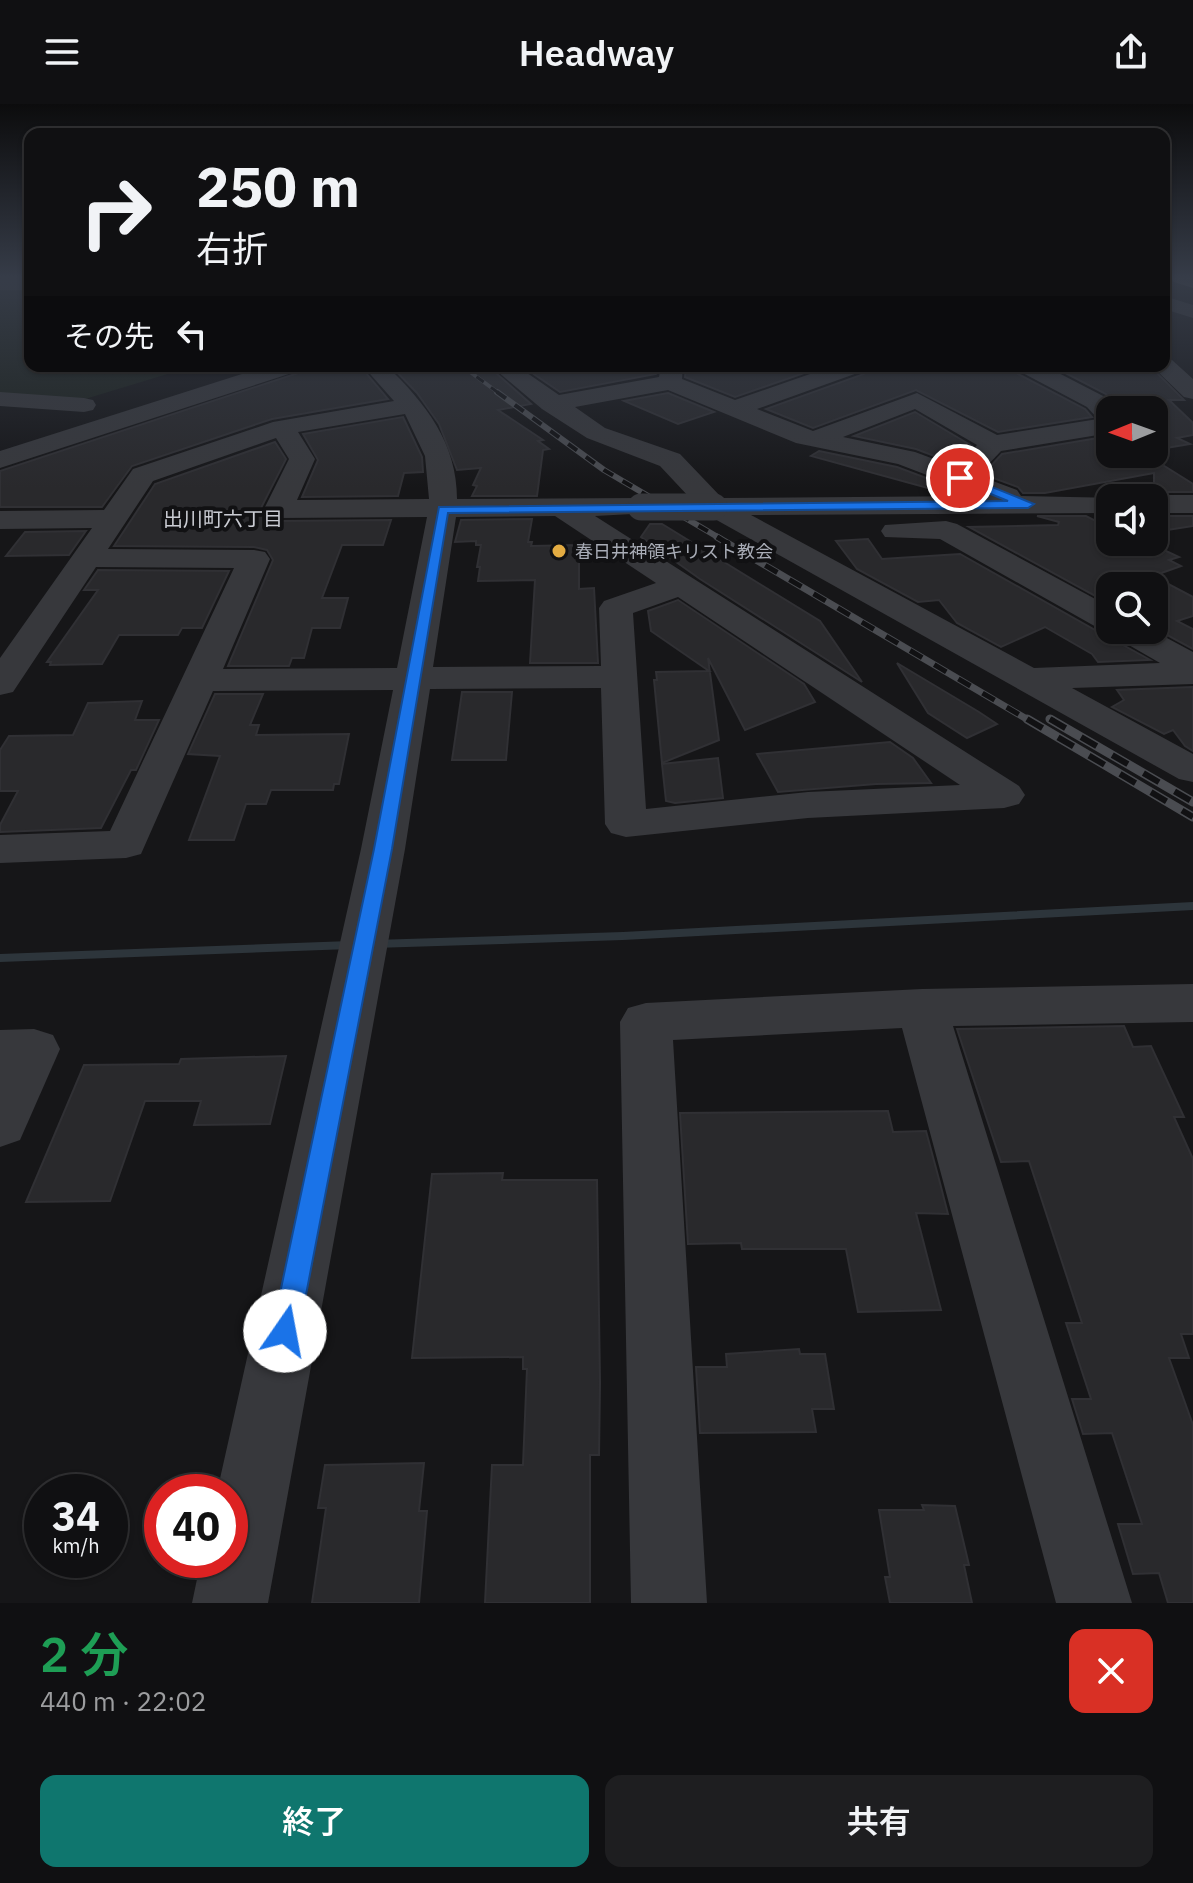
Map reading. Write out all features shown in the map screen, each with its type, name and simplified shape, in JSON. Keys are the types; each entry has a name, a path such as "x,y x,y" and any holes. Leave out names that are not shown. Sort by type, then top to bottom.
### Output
{"street":[{"path":"1170,365 1193,364"},
{"path":"1170,371 1193,392"},
{"path":"0,460 271,372"},
{"path":"230,1603 383,849 443,509 442,470 425,427 411,406 380,372"},
{"path":"510,372 596,433 670,460 714,507 1193,770"},
{"path":"735,408 838,372"},
{"path":"1038,372 1096,402"},
{"path":"551,404 671,374 735,408 815,439 905,458 1028,504"},
{"path":"28,425 113,397"},
{"path":"0,399 84,405"},
{"path":"815,439 917,400 993,444"},
{"path":"0,684 143,475 282,427 411,406"},
{"path":"282,427 302,459 279,509 1096,504"},
{"path":"960,478 993,444 1096,427"},
{"path":"1168,504 1193,504"},
{"path":"564,509 1004,795 808,805 626,824 616,608 679,586"},
{"path":"0,520 111,519"},
{"path":"760,532 946,530 1096,613"},
{"path":"0,849 126,844 254,559 84,558"},
{"path":"1152,644 1193,667"},
{"path":"1029,679 1193,673"},
{"path":"200,680 617,677"},
{"path":"669,1603 646,1022 922,1008 1193,1003"},
{"path":"922,1008 1094,1603"},
{"path":"0,1050 34,1049 0,1124"}],"shaded area":[{"path":"0,348 24,348 24,372 174,372 82,400 0,395"}],"building":[{"path":"301,372 365,372 388,399 272,419 132,466 102,507 0,507 0,471"},
{"path":"397,372 495,372 531,404 498,410 543,440 538,441 549,449 543,450 537,496 472,496 477,486 473,485 481,468 457,470 439,424 417,393"},
{"path":"531,372 656,372 656,374 560,392"},
{"path":"685,372 807,372 735,397 685,377"},
{"path":"1017,372 1085,409 1092,417 998,432 916,390 813,428 766,409 864,374"},
{"path":"1064,372 1156,372 1184,400 1169,400 1193,423 1193,435 1177,438 1190,444 1168,448 1168,396 1108,396"},
{"path":"668,393 714,412 678,424 624,401"},
{"path":"915,412 972,446 958,465 916,449 854,436"},
{"path":"403,417 422,457 423,472 404,473 398,496 302,497 318,460 303,434"},
{"path":"1096,438 1096,468 1167,468 1193,484 1193,492 1168,492 1168,484 1154,484 1154,473 1045,493 1023,493 1018,487 977,472 986,471 1002,454"},
{"path":"275,442 286,459 261,508 267,517 279,521 391,520 383,545 342,545 322,598 348,598 340,628 312,628 304,658 292,658 289,666 228,666 273,560 267,550 254,547 114,546 155,484"},
{"path":"819,451 897,467 966,493 946,493 811,456"},
{"path":"1037,516 1086,516 1096,521 1096,556 1168,556 1168,552 1179,557 1169,560 1181,566 1164,572 1096,572 1096,596 969,527 1058,525 1059,522"},
{"path":"1168,516 1193,516 1193,526 1168,530"},
{"path":"532,519 528,542 532,542 531,546 579,545 579,589 594,588 598,663 530,663 535,580 478,581 481,545 476,545 476,541 455,542 461,520"},
{"path":"650,524 662,524 820,621 862,682 700,579 641,537"},
{"path":"86,531 69,555 6,556 25,532"},
{"path":"868,539 882,559 960,554 1096,630 1096,644 1121,644 1150,660 1098,662 1092,654 1045,627 1001,647 957,623 939,600 918,602 857,569 836,541"},
{"path":"98,570 229,571 202,628 182,628 178,635 119,635 102,664 50,665 51,662 47,662 98,590 84,590"},
{"path":"1168,584 1193,597 1193,616 1177,621 1193,629 1193,649 1168,636"},
{"path":"678,600 804,684 815,702 745,730 708,658 719,740 662,763 654,680 657,680 656,672 709,671 651,631 648,611"},
{"path":"897,663 997,724 967,738 928,713"},
{"path":"1193,687 1193,751 1173,730 1164,734 1112,707 1124,700 1117,690"},
{"path":"462,692 512,692 506,760 452,760"},
{"path":"215,694 263,694 250,725 259,725 256,735 349,734 339,784 334,784 333,790 271,790 266,804 246,804 234,840 189,840 220,756 188,754"},
{"path":"142,701 135,720 159,720 136,770 131,770 101,828 0,832 0,825 18,791 0,791 0,750 9,736 73,735 88,703"},
{"path":"890,742 913,758 931,783 778,792 757,754"},
{"path":"718,758 723,798 675,803 666,801 662,764"},
{"path":"1124,1026 1133,1047 1151,1046 1184,1117 1174,1117 1193,1159 1193,1334 1181,1334 1189,1358 1169,1358 1193,1425 1193,1603 1168,1603 1159,1573 1133,1574 1118,1524 1142,1524 1112,1433 1083,1434 1072,1399 1091,1399 1066,1323 1082,1323 1029,1161 1001,1162 957,1029"},
{"path":"286,1056 270,1124 194,1125 201,1101 145,1101 110,1201 26,1202 84,1065 179,1064 181,1059"},
{"path":"888,1111 893,1132 926,1131 940,1183 948,1214 916,1213 941,1310 858,1312 846,1249 742,1249 741,1243 688,1244 680,1113"},
{"path":"503,1173 502,1180 597,1180 599,1455 590,1455 590,1603 485,1603 492,1465 523,1465 527,1369 523,1369 523,1357 412,1358 432,1174"},
{"path":"799,1349 800,1354 825,1354 834,1409 812,1409 816,1432 700,1433 696,1367 727,1367 726,1354"},
{"path":"424,1463 419,1511 427,1511 419,1603 312,1603 326,1508 318,1508 325,1465"},
{"path":"922,1505 955,1506 969,1565 964,1565 972,1603 890,1603 885,1577 890,1577 879,1510 924,1510"}],"waterway":[{"path":"374,944 623,936 1193,906"},
{"path":"0,958 350,945"}],"railway":[{"path":"470,372 500,394"},
{"path":"497,392 604,470 721,539"},
{"path":"717,537 1030,721"},
{"path":"1027,719 1193,817"},
{"path":"1054,721 1050,719 1193,802"}],"place":[{"name":"春日井神領キリスト教会","path":"559,551"}],"district":[{"name":"出川町六丁目","path":"223,518"}],"route":[{"path":"285,1331 383,849 443,509 1028,504 960,478"}]}
